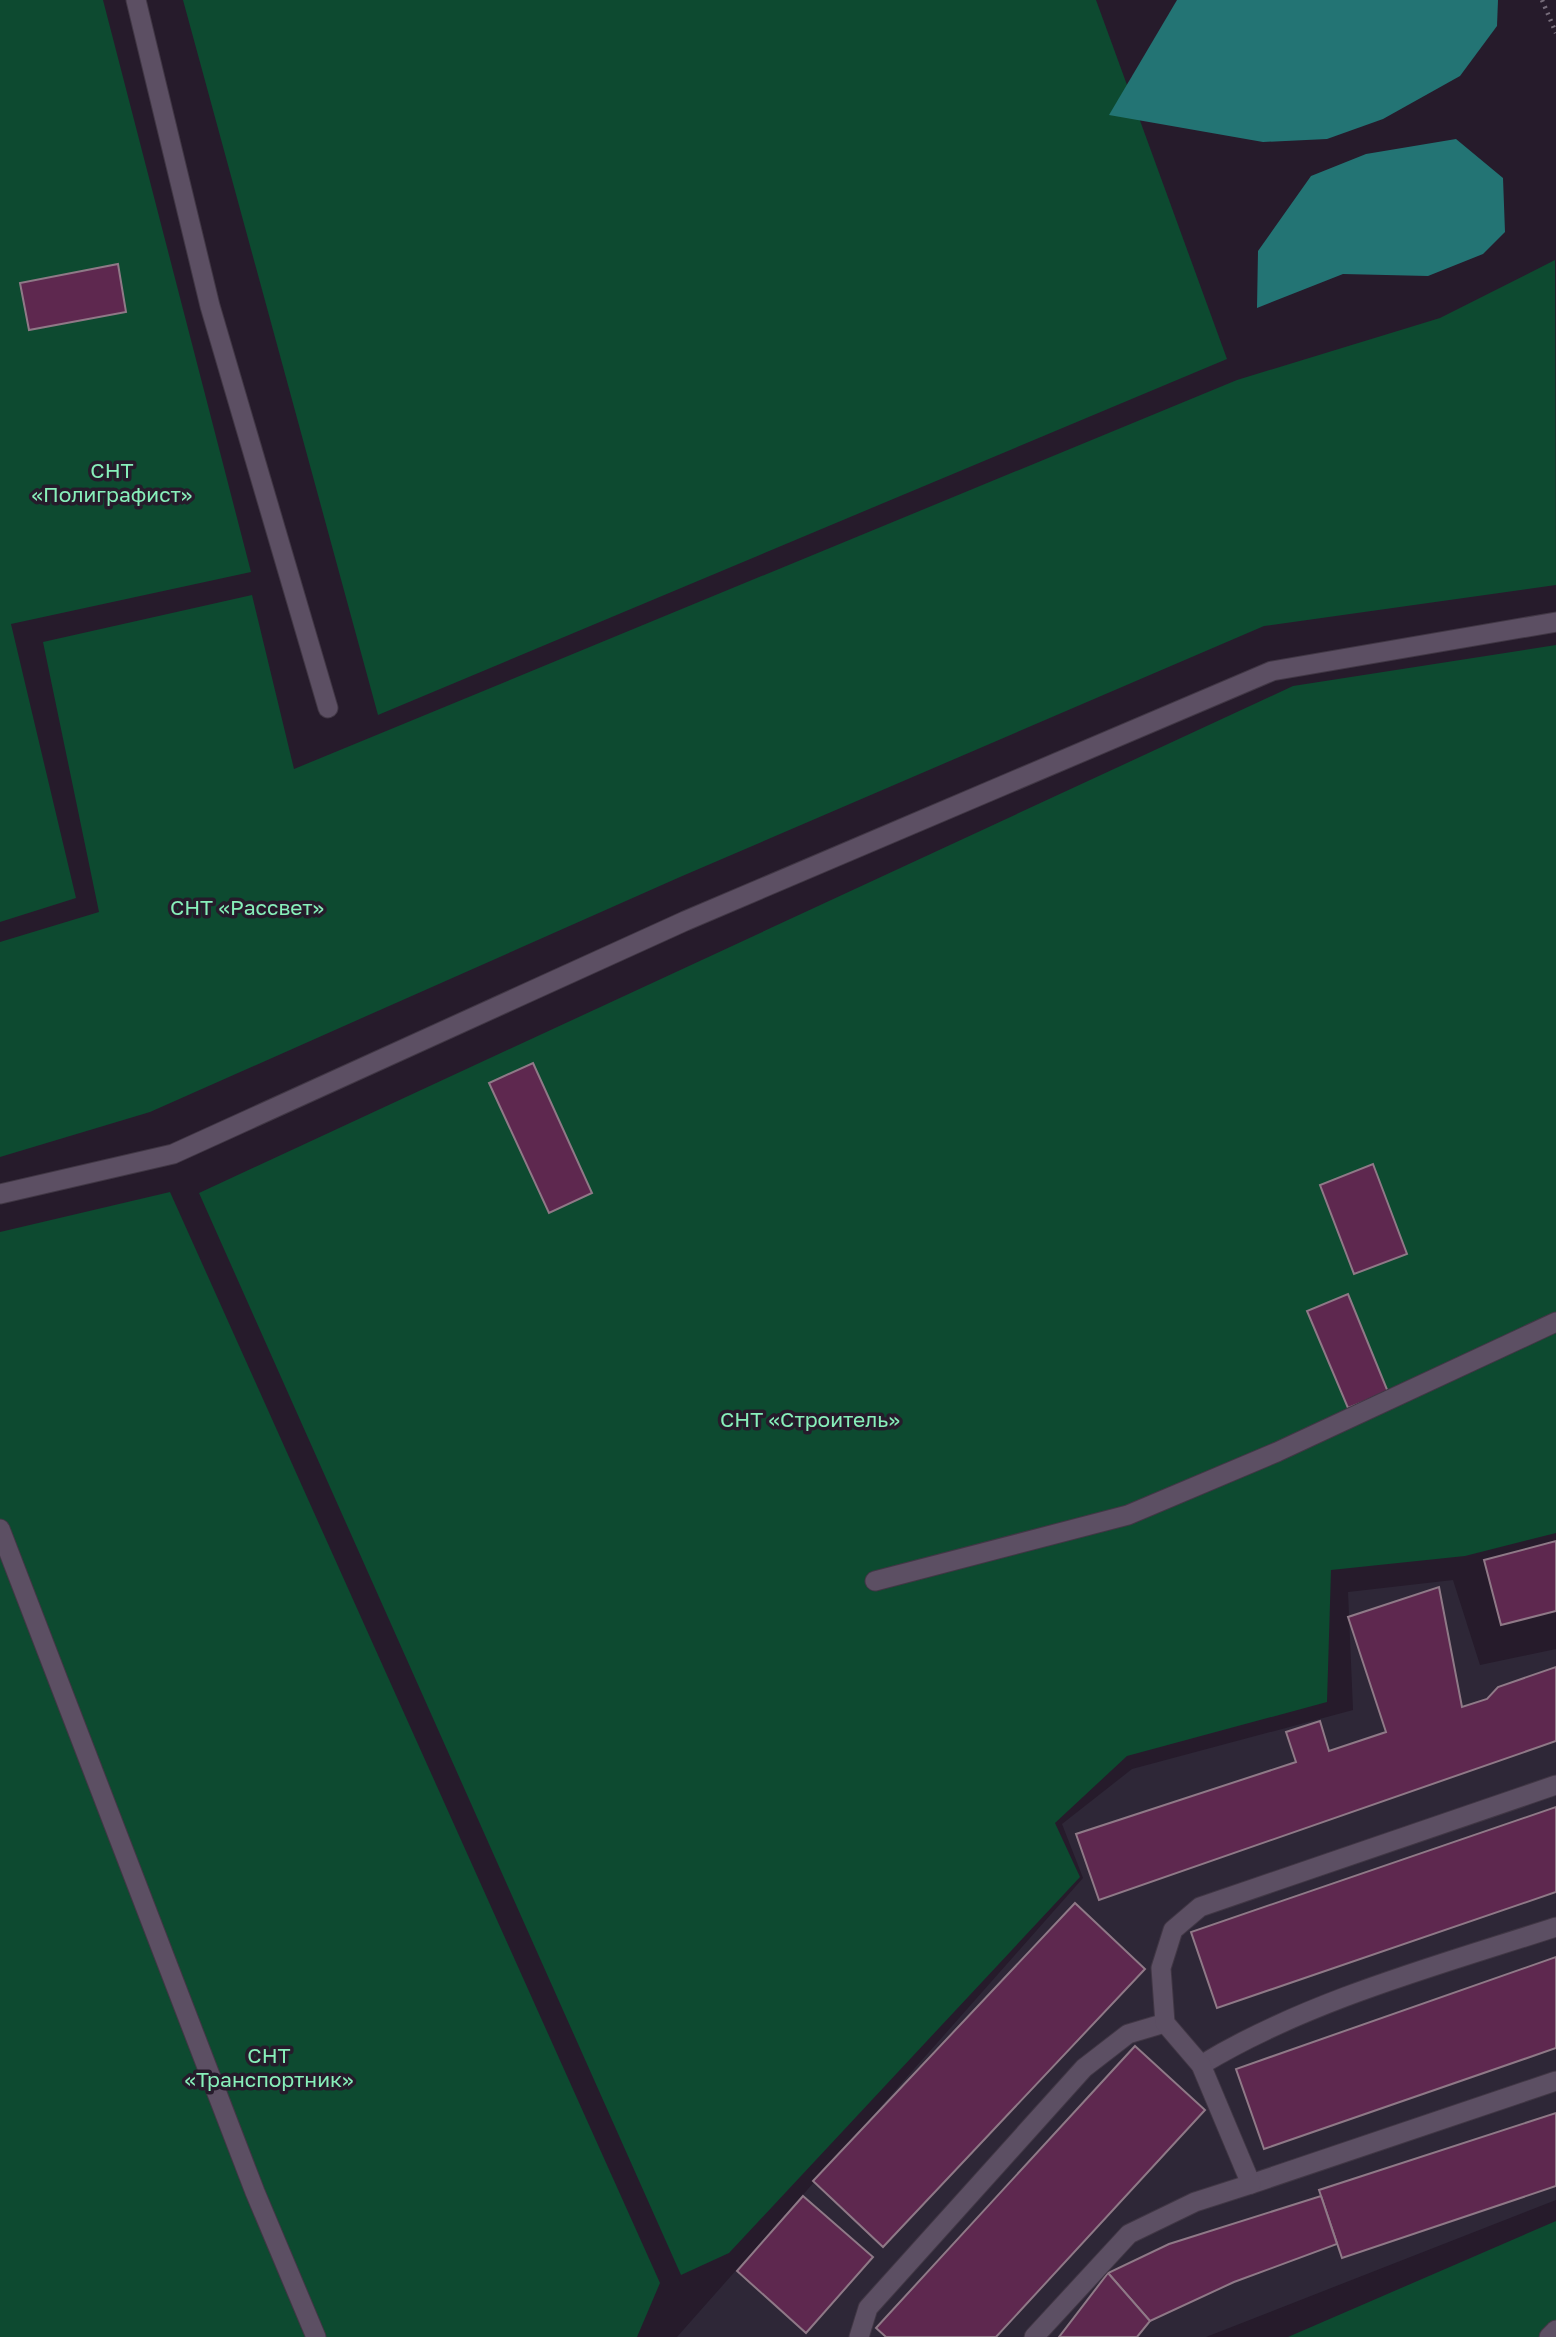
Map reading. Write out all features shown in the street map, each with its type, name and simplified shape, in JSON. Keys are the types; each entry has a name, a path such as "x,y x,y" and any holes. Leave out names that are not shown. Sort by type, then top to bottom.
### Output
{"street":[{"path":"136,0 211,306 328,708"},
{"path":"0,1194 173,1154 685,920 1272,671 1556,622"},
{"path":"875,1581 1128,1515 1277,1452 1556,1322"},
{"path":"0,1529 244,2166 316,2337"},
{"path":"1251,2185 1201,2065 1165,2023 1161,1968 1173,1930 1200,1907 1556,1785"},
{"path":"1201,2065 1238,2043 1393,1980 1556,1927"},
{"path":"859,2337 868,2308 883,2289 1084,2068 1128,2034 1165,2023"},
{"path":"1034,2337 1129,2234 1195,2202 1556,2081"},
{"path":"1549,2337 1556,2330"}],"path":[{"path":"1542,0 1556,33"}],"shaded area":[{"path":"1177,0 1498,0 1497,26 1460,76 1383,119 1327,139 1263,142 1109,115"},
{"path":"1456,139 1503,178 1505,232 1483,254 1428,276 1343,274 1257,308 1258,251 1311,176 1366,154"},
{"path":"1453,1580 1480,1665 1556,1649 1556,2200 1206,2337 677,2337 1083,1878 1062,1824 1132,1769 1353,1710 1348,1592"}],"green space":[{"name":"СНТ «Полиграфист»","path":"0,0 103,0 251,572 11,624 76,898 0,922"},
{"path":"183,0 1096,0 1227,359 378,715"},
{"name":"СНТ «Рассвет»","path":"1555,260 1556,585 1264,626 680,877 150,1112 0,1157 0,942 99,912 43,642 252,595 294,769 1237,380 1440,318"},
{"name":"СНТ «Строитель»","path":"1556,645 1556,1533 1465,1556 1331,1570 1327,1702 1127,1756 1055,1823 1080,1877 729,2253 681,2275 199,1193 1293,686"},
{"name":"СНТ «Транспортник»","path":"170,1192 660,2283 637,2337 0,2337 0,1232"},
{"path":"1556,2221 1556,2337 1288,2337"}],"building":[{"path":"118,264 126,312 29,330 20,283"},
{"path":"533,1063 592,1193 549,1213 489,1083"},
{"path":"1373,1164 1407,1254 1354,1274 1320,1185"},
{"path":"1348,1294 1388,1392 1348,1408 1307,1311"},
{"path":"1556,1541 1556,1611 1501,1625 1484,1560"},
{"path":"1439,1587 1462,1707 1487,1699 1498,1687 1556,1667 1556,1741 1099,1900 1076,1834 1296,1762 1286,1732 1320,1721 1329,1751 1386,1732 1348,1617"},
{"path":"1556,1807 1556,1892 1217,2008 1191,1932"},
{"path":"1075,1903 1145,1969 883,2247 813,2181"},
{"path":"1556,1957 1556,2048 1264,2149 1236,2069"},
{"path":"1135,2046 1205,2110 996,2337 886,2337 876,2328"},
{"path":"1556,2113 1556,2186 1342,2258 1319,2190"},
{"path":"803,2196 873,2257 806,2333 737,2271"},
{"path":"1321,2196 1337,2244 1234,2282 1150,2321 1108,2273 1169,2244"},
{"path":"1108,2273 1150,2321 1137,2337 1059,2337"}]}
